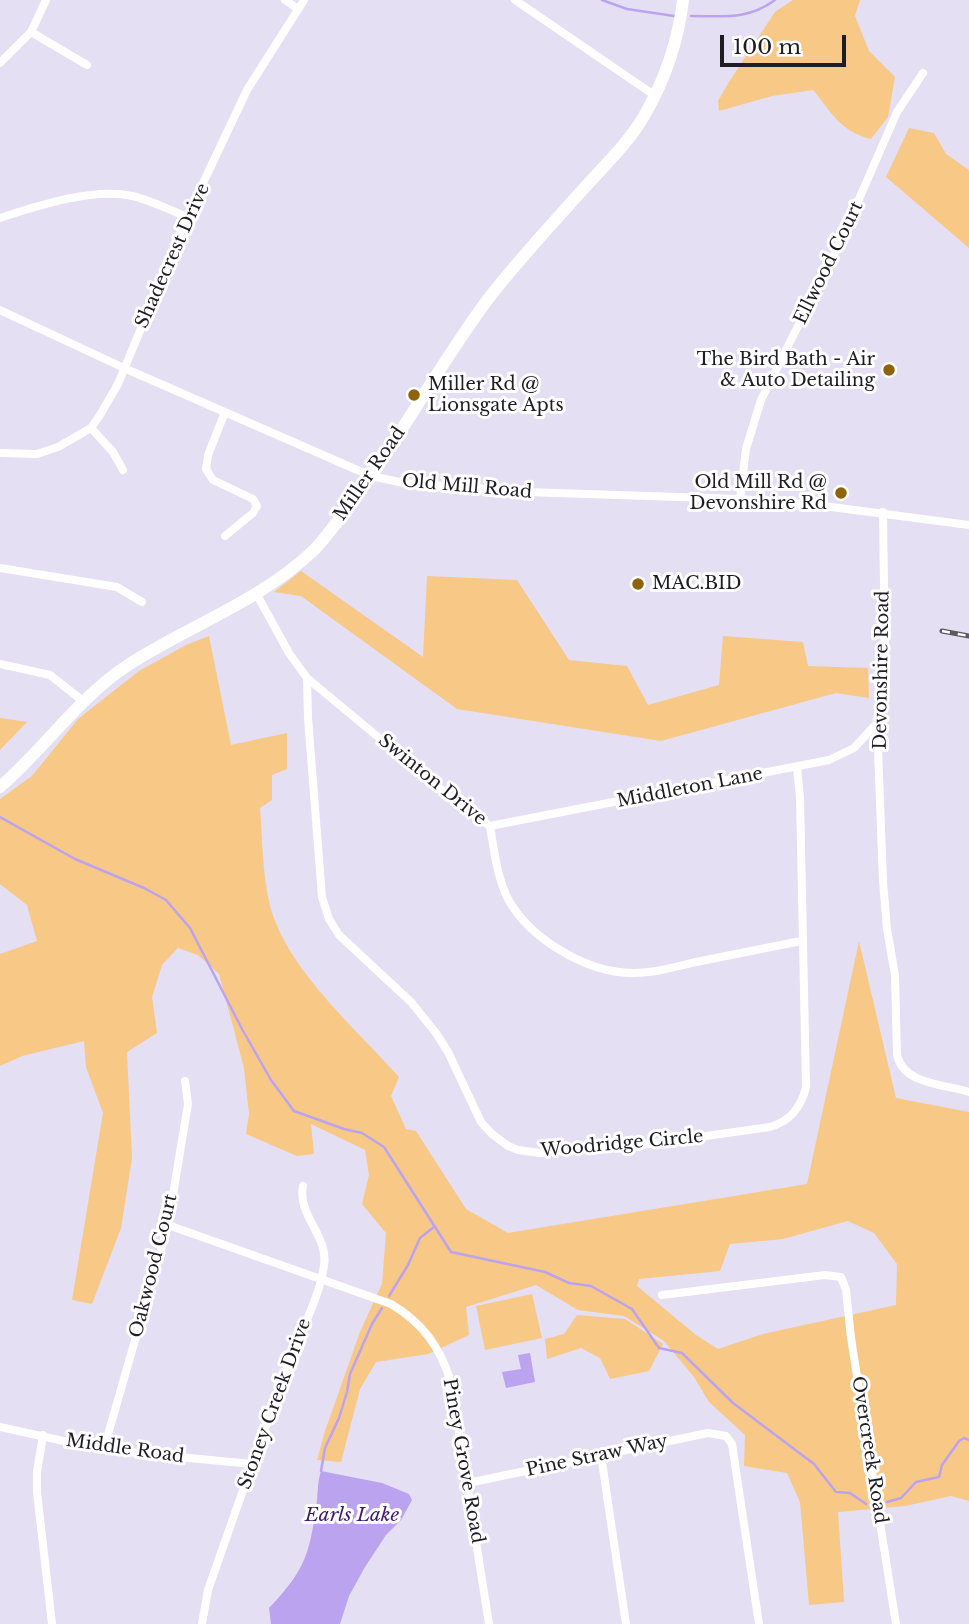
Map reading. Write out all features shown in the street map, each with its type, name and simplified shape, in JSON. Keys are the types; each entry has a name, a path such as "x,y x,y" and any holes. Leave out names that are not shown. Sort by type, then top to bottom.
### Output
{"street":[{"path":"0,63 31,32 46,0"},
{"path":"285,0 298,9"},
{"name":"Shadecrest Drive","path":"0,453 37,454 58,447 91,428 117,384 187,218 247,90 304,0"},
{"path":"515,0 654,95"},
{"name":"Miller Road","path":"0,787 40,750 83,701 127,666 256,593 283,576 314,550 371,476 477,314 523,255 623,145 644,116 665,76 674,49 683,0"},
{"path":"31,32 87,65"},
{"name":"Ellwood Court","path":"740,499 746,449 761,400 842,238 897,112 923,73"},
{"path":"0,218 59,202 113,193 136,197 187,218"},
{"name":"Old Mill Road","path":"0,310 124,368 371,476 404,483 526,492 740,499 883,512 969,525"},
{"path":"225,412 208,455 206,469 213,480 253,499 257,506 253,513 225,536"},
{"path":"91,428 113,452 123,470"},
{"name":"Devonshire Road","path":"883,512 885,649 877,723 883,891 895,975 897,1055 901,1067 917,1079 969,1092"},
{"path":"0,568 117,587 142,602"},
{"name":"Swinton Drive","path":"256,593 289,653 307,678 460,805 491,826 502,881 517,912 550,942 594,965 618,972 643,973 801,941"},
{"path":"0,664 50,675 83,701"},
{"name":"Woodridge Circle","path":"307,678 322,897 329,919 346,943 423,1015 448,1052 481,1122 492,1134 518,1150 540,1153 770,1128 786,1120 800,1106 806,1087 800,797 797,768"},
{"name":"Middleton Lane","path":"491,826 797,768 845,754 877,723"},
{"name":"Oakwood Court","path":"107,1448 109,1431 168,1225 188,1104 186,1081"},
{"name":"Stoney Creek Drive","path":"202,1624 208,1590 322,1279 324,1251 319,1234 302,1205 300,1198 303,1186"},
{"name":"Piney Grove Road","path":"168,1225 391,1304 418,1324 433,1340 451,1382 489,1624"},
{"name":"Overcreek Road","path":"662,1295 825,1275 841,1277 846,1290 851,1338 896,1624"},
{"name":"Middle Road","path":"0,1427 86,1446 252,1464"},
{"name":"Pine Straw Way","path":"468,1483 708,1433 726,1436 732,1444 759,1624"},
{"path":"43,1436 37,1472 37,1492 52,1624"},
{"path":"601,1455 626,1624"}],"shaded area":[{"path":"793,0 860,0 855,16 869,51 895,77 888,117 871,139 844,126 813,90 772,96 719,111 718,101 775,12"},
{"path":"909,128 934,133 946,154 969,170 969,248 886,177"},
{"path":"301,571 423,657 427,576 517,580 569,660 627,666 648,705 719,685 723,636 803,642 808,666 868,668 869,698 836,693 661,741 457,709 301,596 274,592"},
{"path":"209,636 231,745 287,733 287,769 272,775 272,800 260,808 268,894 275,921 285,942 313,983 399,1077 391,1096 406,1129 416,1131 466,1209 508,1233 807,1184 859,941 896,1098 969,1112 969,1501 951,1496 905,1506 838,1512 844,1602 809,1605 800,1502 787,1473 744,1466 745,1435 709,1402 694,1377 664,1341 624,1316 578,1310 536,1285 466,1307 469,1335 428,1354 376,1362 360,1389 341,1462 317,1460 360,1332 382,1284 386,1233 362,1204 369,1175 365,1150 311,1124 314,1154 297,1156 246,1134 249,1114 244,1068 219,974 198,955 178,948 162,965 152,997 157,1033 127,1052 132,1158 121,1228 92,1304 72,1300 103,1113 86,1067 84,1041 22,1056 0,1066 0,954 37,941 27,905 0,884 0,799 32,776 78,719 139,671 186,645","holes":["848,1221 874,1233 897,1264 896,1305 763,1334 718,1349 696,1335 637,1286 639,1279 720,1271 730,1244 783,1239"]},
{"path":"0,718 27,722 0,750"},
{"path":"532,1294 542,1338 485,1350 476,1306"},
{"path":"577,1315 625,1319 663,1344 649,1371 610,1379 600,1358 581,1348 547,1359 545,1339 564,1334"}],"water":[{"path":"530,1353 535,1382 506,1388 502,1372 521,1369 518,1355"},
{"name":"Earls Lake","path":"321,1471 382,1483 409,1494 412,1500 401,1520 386,1535 365,1567 349,1596 340,1624 271,1624 269,1608 290,1584 307,1552"}],"waterway":[{"path":"602,0 627,9 674,16"},
{"path":"691,16 745,14 775,0"},
{"path":"0,817 75,859 166,900 190,928 242,1029 271,1080 294,1111 362,1133 384,1147 451,1252 545,1272 569,1283 591,1286 632,1309 659,1348 682,1353 733,1403 814,1464 836,1492 850,1493 866,1504"},
{"path":"389,1296 408,1265 420,1238 435,1226"},
{"path":"321,1471 325,1448 339,1418 350,1374 382,1308"},
{"path":"887,1502 901,1498 916,1482 939,1477 942,1465 959,1441 964,1438 969,1440"}],"railway":[{"path":"942,631 969,636"}],"place":[{"name":"The Bird Bath - Air & Auto Detailing","path":"889,370"},
{"name":"Miller Rd @ Lionsgate Apts","path":"414,395"},
{"name":"Old Mill Rd @ Devonshire Rd","path":"841,493"},
{"name":"MAC.BID","path":"638,584"}]}
